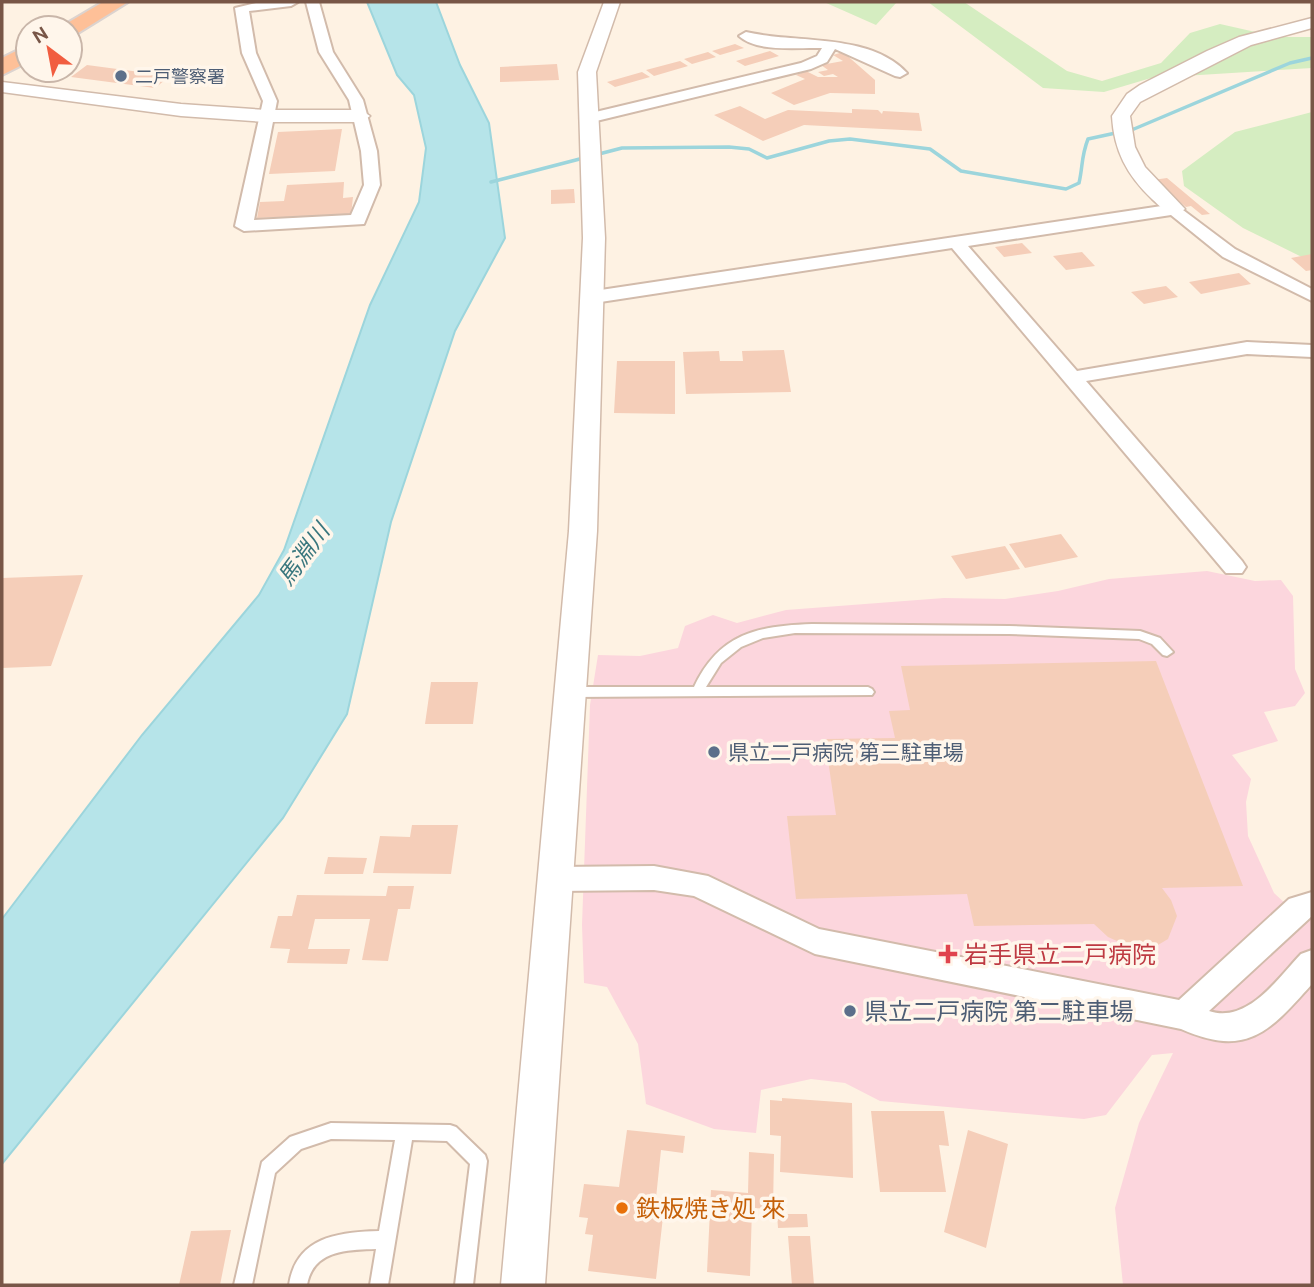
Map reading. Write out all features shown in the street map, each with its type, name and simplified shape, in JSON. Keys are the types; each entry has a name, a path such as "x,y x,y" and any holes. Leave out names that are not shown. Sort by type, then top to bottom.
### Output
{"highway":[{"path":"84,20 118,2"}],"street":[{"path":"291,2 242,8 249,53 270,101 244,226 358,219 372,185 369,151 356,100 326,52 313,2"},
{"path":"523,1285 583,531 594,297 587,72 612,2"},
{"path":"1312,23 1245,41 1146,89 1133,98 1121,116 1121,132 1133,168 1140,178 1229,253 1312,296"},
{"path":"746,36 783,44 831,44 867,56 900,73"},
{"path":"588,118 806,66 822,59 831,44"},
{"path":"2,87 181,110 266,116 360,116"},
{"path":"594,297 1175,209"},
{"path":"955,241 1234,567"},
{"path":"1071,378 1247,348 1312,351"},
{"path":"557,879 654,878 698,885 815,941 1184,1015 1213,1027 1233,1030 1253,1021 1312,963"},
{"path":"1184,1015 1299,908 1312,904"}],"lane":[{"path":"698,692 709,666 724,651 746,639 801,629 1011,629 1126,634 1156,640 1167,652"},
{"path":"571,692 868,692"},
{"path":"243,1285 268,1168 296,1143 331,1131 450,1133 479,1161 464,1285"},
{"path":"379,1285 405,1132"},
{"path":"298,1285 307,1261 329,1245 348,1241 386,1240"}],"shaded area":[{"name":"岩手県立二戸病院","path":"1207,571 1255,581 1281,580 1293,596 1295,669 1305,693 1295,706 1264,712 1278,741 1232,755 1251,779 1246,802 1248,836 1274,893 1303,920 1312,919 1312,1285 1123,1285 1115,1208 1139,1123 1173,1053 1152,1055 1106,1115 1084,1119 880,1101 845,1083 811,1079 761,1090 756,1133 714,1129 646,1104 638,1044 607,987 584,983 582,925 590,705 598,655 640,656 678,648 685,626 713,615 737,623 786,610 944,598 1005,599 1058,591 1109,579"}],"green space":[{"path":"824,2 897,2 876,25"},
{"path":"928,2 964,2 1067,71 1102,81 1161,63 1190,33 1220,24 1277,37 1312,37 1312,68 1151,78 1104,92 1043,88"},
{"path":"1312,112 1312,262 1243,228 1184,186 1182,171 1235,132"}],"water":[{"name":"馬淵川","path":"367,2 436,2 460,65 489,123 505,238 455,331 391,522 347,714 283,818 2,1164 2,919 142,735 259,595 284,550 370,305 419,202 426,148 414,95 397,75"}],"building":[{"path":"735,44 744,48 720,55 712,51"},
{"path":"770,51 779,56 745,66 736,61"},
{"path":"708,52 716,57 692,64 684,59"},
{"path":"843,52 875,80 875,94 830,93 794,105 771,93 805,79 796,75 806,71 818,77 838,77 833,74 824,76 818,72 828,70 821,65 843,61 833,55"},
{"path":"680,61 688,66 654,76 646,70"},
{"path":"557,64 559,80 500,82 500,67"},
{"name":"二戸警察署","path":"87,65 170,76 155,88 84,79 84,67"},
{"path":"642,72 650,77 615,87 607,82"},
{"path":"740,106 765,119 788,110 852,113 852,109 878,110 882,114 883,111 919,113 922,131 804,125 763,141 714,115"},
{"path":"342,129 335,171 269,174 278,132"},
{"path":"1167,178 1210,214 1202,215 1191,206 1186,207 1153,180"},
{"path":"344,182 343,198 353,197 351,215 257,218 260,202 284,201 287,185"},
{"path":"574,189 575,203 551,204 551,190"},
{"path":"1022,243 1032,253 1004,257 995,247"},
{"path":"1082,252 1095,266 1066,270 1053,256"},
{"path":"1312,254 1312,270 1306,271 1291,258"},
{"path":"1239,273 1251,284 1201,294 1189,282"},
{"path":"1166,286 1178,297 1144,304 1131,292"},
{"path":"784,350 791,392 686,394 683,352 719,351 720,361 743,361 742,351"},
{"path":"617,361 675,361 675,414 614,413"},
{"path":"1061,534 1078,557 1025,568 1009,544"},
{"path":"1005,546 1020,569 966,579 951,556"},
{"path":"83,575 51,666 2,668 2,578"},
{"path":"1156,661 1243,886 1162,888 1171,900 1177,916 1168,939 1153,948 1137,950 1108,937 1094,924 974,926 967,894 796,899 787,816 836,815 825,739 895,738 889,711 910,710 901,666"},
{"path":"431,682 478,682 473,724 425,724"},
{"path":"412,825 458,825 451,874 373,873 380,836 410,837"},
{"path":"328,857 367,858 363,874 324,874"},
{"path":"388,886 414,886 410,909 398,909 388,961 362,960 370,919 315,919 308,949 350,949 347,964 287,963 290,949 270,948 278,916 292,916 297,895 386,896"},
{"path":"782,1098 852,1103 853,1178 780,1172 781,1136 770,1135 770,1100 782,1101"},
{"path":"871,1111 944,1111 949,1146 939,1145 946,1192 880,1192"},
{"name":"鉄板焼き処 來","path":"627,1130 685,1136 683,1153 661,1150 656,1198 665,1199 656,1279 588,1271 593,1235 585,1234 588,1218 579,1217 584,1184 619,1187"},
{"path":"968,1130 1008,1144 986,1248 944,1232"},
{"path":"749,1152 774,1154 773,1209 752,1208 750,1276 707,1272 711,1190 748,1193"},
{"path":"777,1214 807,1214 808,1227 778,1228"},
{"path":"231,1230 220,1285 179,1285 191,1231"},
{"path":"788,1236 810,1236 814,1285 792,1285"}],"waterway":[{"path":"491,182 622,148 729,147 749,149 767,158 829,141 850,139 930,149 961,171 1066,189 1079,183 1088,139 1134,129 1290,63 1312,58"}],"place":[{"name":"二戸警察署","path":"121,76"},
{"name":"県立二戸病院 第三駐車場","path":"714,752"},
{"name":"岩手県立二戸病院","path":"948,954"},
{"name":"県立二戸病院 第二駐車場","path":"850,1011"},
{"name":"鉄板焼き処 來","path":"622,1208"}]}
